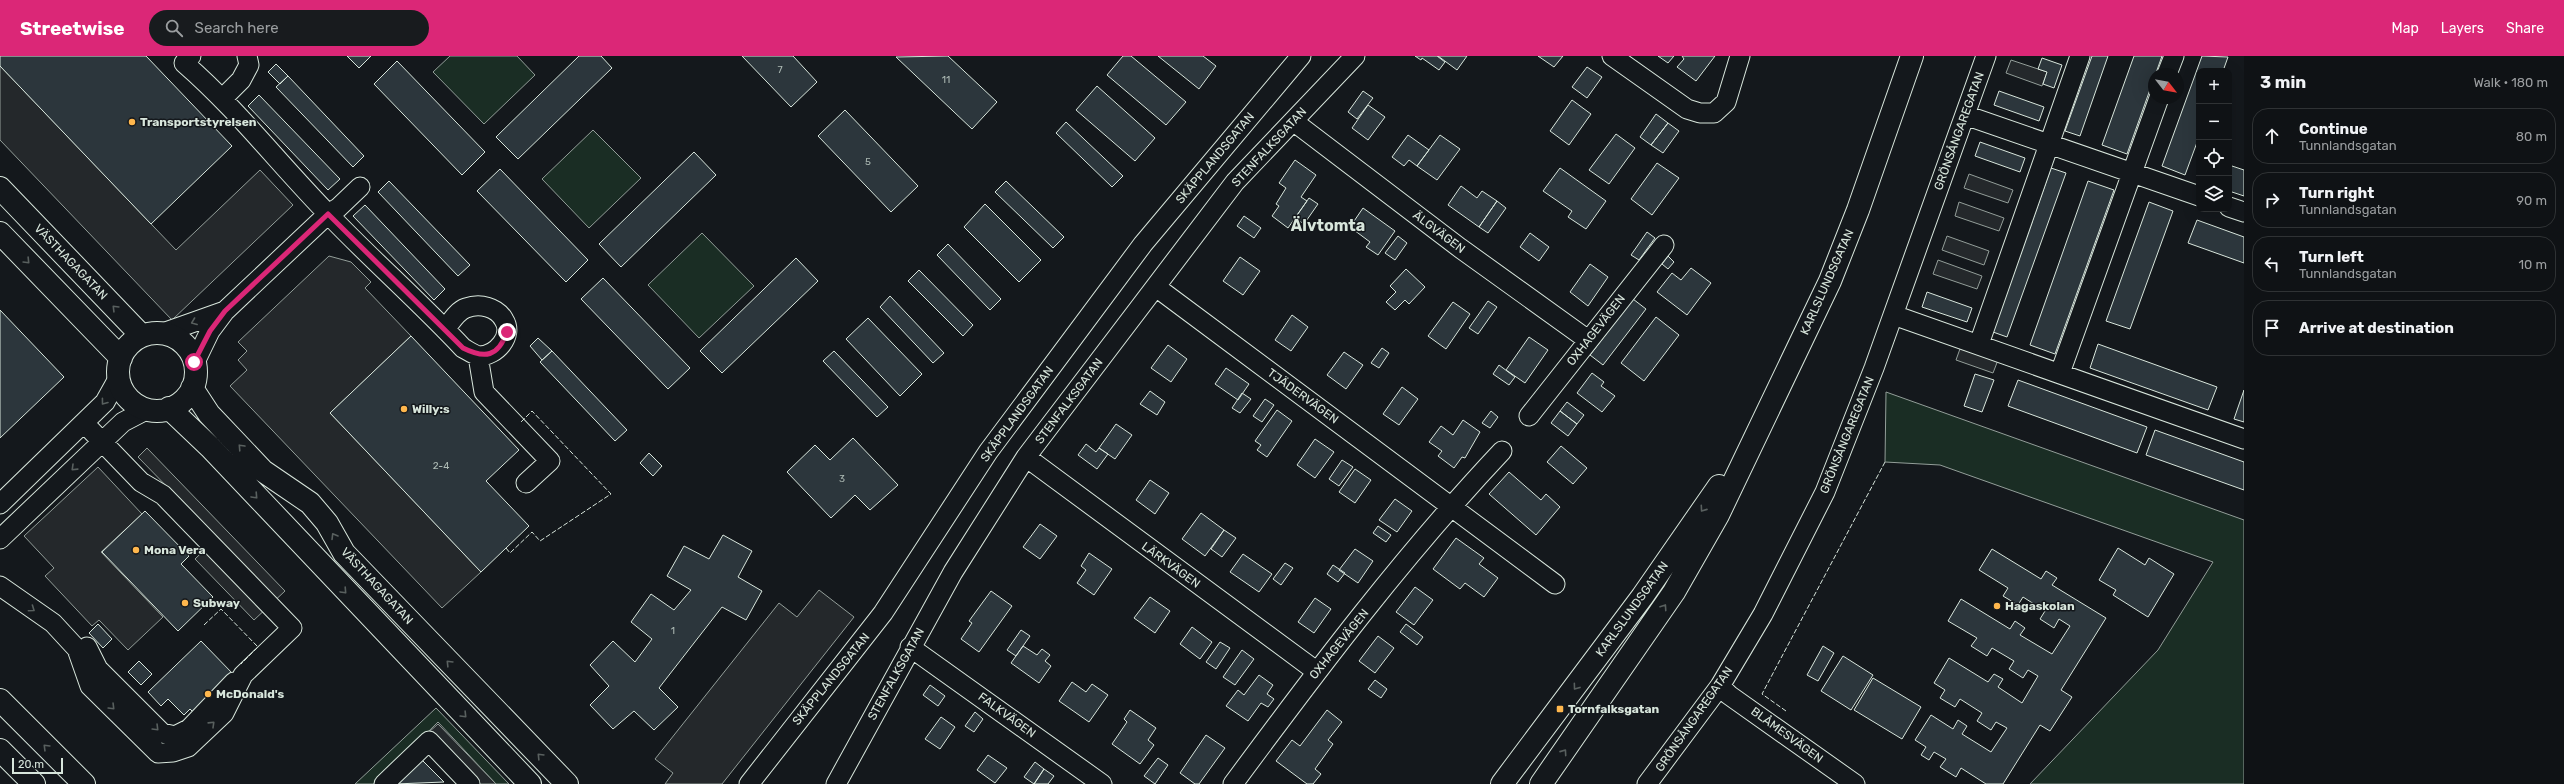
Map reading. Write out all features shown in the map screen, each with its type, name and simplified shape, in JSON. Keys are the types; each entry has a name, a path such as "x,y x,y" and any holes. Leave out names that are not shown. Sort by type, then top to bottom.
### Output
{"main road":[{"name":"KARLSLUNDSGATAN","path":"1886,129 1907,56"},
{"name":"KARLSLUNDSGATAN","path":"1541,784 1674,592 1718,515 1830,281 1858,210 1912,56"},
{"name":"VÄSTHAGAGATAN","path":"0,188 153,335"},
{"path":"0,233 120,367"},
{"path":"158,409 186,397 192,388 197,368 188,348 173,336 153,335 130,344 120,367 120,385 129,398 158,409 210,447 385,634 530,784"},
{"name":"VÄSTHAGAGATAN","path":"192,388 209,414 263,471 310,503 327,523 344,553 567,784"},
{"name":"KARLSLUNDSGATAN","path":"1502,784 1638,602 1758,431"},
{"path":"0,700 84,784"},
{"path":"0,750 34,784"}],"street":[{"path":"191,56 184,63 222,99 328,214 463,348 478,356 493,353 502,344 507,333 505,320 495,310 481,306 466,308 455,315 445,329"},
{"path":"222,99 241,80 249,65 247,56"},
{"name":"SKÄPPLANDSGATAN","path":"756,781 883,613 988,452 1143,244 1301,56"},
{"name":"STENFALKSGATAN","path":"836,784 910,648 978,530 1026,457 1235,182 1355,56"},
{"path":"1612,56 1687,109 1700,113 1714,113 1726,102 1740,56"},
{"name":"GRÖNSÅNGAREGATAN","path":"1647,784 1720,686 1763,614 1825,492 1871,375 1986,56"},
{"path":"1979,344 2080,56"},
{"path":"2169,68 2174,56"},
{"path":"2060,373 2157,104"},
{"path":"1965,115 2049,145 2062,147 2196,195"},
{"name":"ÄLGVÄGEN","path":"1293,121 1460,248 1588,340"},
{"path":"194,362 210,331 225,311 328,214 338,208 360,187"},
{"path":"2232,208 2244,212"},
{"name":"OXHAGEVÄGEN","path":"1529,416 1664,245"},
{"name":"TJÄDERVÄGEN","path":"1156,287 1450,507"},
{"path":"153,335 225,311"},
{"path":"1902,318 1979,344 2244,440"},
{"path":"478,356 484,392 550,461 526,484"},
{"path":"0,504 105,402 120,367"},
{"path":"0,539 123,422 158,409"},
{"path":"0,586 53,623 77,649 90,686 158,753 173,752 188,747 224,713 243,675 292,628 163,495 141,482 84,423"},
{"name":"OXHAGEVÄGEN","path":"1232,784 1316,671 1450,507 1502,451"},
{"name":"LÄRKVÄGEN","path":"1026,457 1316,671"},
{"path":"1450,507 1555,584"},
{"name":"FALKVÄGEN","path":"910,648 1102,784"},
{"name":"BLÅMESVÄGEN","path":"1720,686 1729,695 1855,784"},
{"path":"384,784 429,741 470,784"}],"green space":[{"path":"450,56 517,56 535,75 484,124 433,72"},
{"path":"593,130 641,178 589,228 542,179"},
{"path":"702,233 754,286 699,338 648,285"},
{"path":"1886,392 2244,520 2244,784 2030,784 2158,650 2213,562 1940,465 1885,462"},
{"path":"436,708 509,784 496,784 438,722 375,784 355,784"}],"shaded area":[{"path":"2011,60 2047,72 2042,86 2006,73"},
{"path":"0,66 176,250 260,170 293,205 172,320 0,140"},
{"path":"1969,174 2013,190 2008,203 1964,188"},
{"path":"1959,202 2004,218 1999,231 1955,216"},
{"path":"1947,236 1989,251 1984,265 1942,250"},
{"path":"329,256 351,262 371,282 365,288 411,336 330,413 481,572 442,608 230,386 247,370 238,360 247,351 238,342"},
{"path":"1938,260 1982,276 1977,289 1933,274"},
{"path":"1961,346 1998,360 1993,373 1956,360"},
{"path":"147,448 285,591 254,620 195,559 217,538 138,457"},
{"path":"98,467 142,514 101,552 163,617 128,650 99,620 92,626 45,576 54,568 24,536"},
{"path":"819,590 854,617 722,784 665,784 673,773 655,759 779,603 797,617"},
{"path":"438,724 496,784 478,784 429,732"}],"building":[{"name":"Transportstyrelsen","path":"0,56 146,56 232,146 151,224 0,66"},
{"path":"347,56 371,56 359,68"},
{"path":"579,56 601,56 612,68 518,159 496,137"},
{"path":"742,56 793,56 817,82 791,107"},
{"path":"948,56 997,102 972,129 896,57"},
{"path":"1123,56 1131,56 1186,102 1166,125 1107,75"},
{"path":"1158,56 1203,56 1216,66 1199,89"},
{"path":"1415,56 1437,56 1445,62 1439,70 1422,58 1421,60"},
{"path":"1438,56 1467,56 1457,70"},
{"path":"1538,56 1563,56 1554,67"},
{"path":"1658,56 1674,56 1668,63"},
{"path":"1682,56 1715,56 1696,81 1677,67 1684,59"},
{"path":"2092,56 2108,56 2080,136 2065,131"},
{"path":"2134,56 2162,56 2158,68 2148,68 2148,95 2127,154 2102,145"},
{"path":"2202,56 2228,57 2224,68 2198,68"},
{"path":"2042,58 2062,65 2054,88 2043,84 2047,72 2038,69"},
{"path":"397,61 485,152 462,175 374,84"},
{"path":"276,64 288,76 280,84 268,72"},
{"path":"1587,67 1602,77 1587,98 1572,87"},
{"path":"2196,72 2196,145 2185,175 2162,166"},
{"path":"288,76 364,156 353,167 276,87"},
{"path":"1097,86 1155,138 1135,161 1076,110"},
{"path":"1363,91 1373,98 1357,119 1348,112"},
{"path":"1999,91 2044,107 2039,121 1994,105"},
{"path":"259,95 340,179 328,190 248,106"},
{"path":"1572,100 1591,114 1569,145 1550,131"},
{"path":"1368,105 1385,117 1368,140 1352,128"},
{"path":"845,110 918,186 891,212 818,136"},
{"path":"1656,114 1668,123 1651,145 1640,137"},
{"path":"1066,122 1123,176 1112,187 1056,133"},
{"path":"1668,123 1679,131 1663,153 1651,145"},
{"path":"1616,134 1635,148 1609,184 1589,170"},
{"path":"1408,135 1429,150 1417,166 1409,160 1404,166 1392,157"},
{"path":"1440,135 1460,149 1437,180 1417,166"},
{"path":"1980,142 2025,158 2020,172 1975,156"},
{"path":"694,152 716,175 621,267 599,244"},
{"path":"1295,160 1316,175 1301,197 1307,201 1288,228 1272,216 1279,206 1276,204 1286,188 1279,183"},
{"path":"1657,163 1679,178 1652,215 1631,199"},
{"path":"2232,166 2244,170 2244,196 2232,192"},
{"path":"1560,168 1606,201 1586,229 1568,217 1572,211 1543,191"},
{"path":"2051,168 2066,173 2007,337 1993,332"},
{"path":"500,169 588,260 566,282 477,191"},
{"path":"389,181 470,265 458,276 378,192"},
{"path":"1006,181 1064,237 1053,248 995,192"},
{"path":"2088,181 2114,190 2055,354 2030,345"},
{"path":"1461,186 1477,198 1482,191 1497,201 1479,227 1448,205"},
{"path":"1309,198 1318,204 1304,224 1295,218"},
{"path":"1497,201 1506,208 1488,233 1479,227"},
{"path":"2149,202 2173,211 2130,329 2106,321"},
{"path":"985,204 1041,260 1019,282 964,227"},
{"path":"365,205 445,289 434,300 353,216"},
{"path":"1363,208 1395,231 1378,255 1366,247 1370,242 1350,227"},
{"path":"1244,216 1261,228 1254,238 1237,226"},
{"path":"2197,220 2244,237 2244,263 2188,243"},
{"path":"1647,232 1655,238 1639,260 1631,255"},
{"path":"1530,233 1549,247 1539,261 1520,247"},
{"path":"1398,236 1407,243 1395,260 1385,253"},
{"path":"948,244 1001,299 990,310 937,255"},
{"path":"1668,256 1674,262 1668,269 1662,264"},
{"path":"1240,257 1260,271 1243,295 1223,281"},
{"path":"796,258 818,281 722,373 700,351"},
{"path":"1590,264 1608,277 1588,306 1570,292"},
{"path":"1691,268 1711,283 1687,315 1657,292 1672,273 1681,280"},
{"path":"1406,269 1425,287 1409,304 1405,300 1395,310 1386,302 1396,292 1390,286"},
{"path":"919,270 973,325 963,336 908,281"},
{"path":"603,278 690,368 668,389 581,299"},
{"path":"1927,292 1972,308 1967,322 1922,307"},
{"path":"890,296 944,353 933,363 880,307"},
{"path":"1633,299 1646,309 1603,365 1590,355"},
{"path":"1488,301 1497,307 1478,334 1469,328"},
{"path":"1453,302 1470,314 1446,349 1428,336"},
{"path":"0,310 64,377 0,438"},
{"path":"1292,315 1308,327 1291,351 1275,340"},
{"path":"1656,317 1679,335 1644,381 1621,363"},
{"path":"868,318 922,374 900,396 846,339"},
{"path":"411,336 519,450 486,481 529,526 481,572 330,413"},
{"path":"1529,337 1548,350 1525,383 1506,370"},
{"path":"538,338 552,351 542,360 530,346"},
{"path":"2098,344 2217,387 2208,410 2090,368"},
{"path":"1168,345 1187,359 1171,382 1151,368"},
{"path":"1382,348 1389,353 1379,368 1371,363"},
{"path":"552,351 627,430 615,441 540,362"},
{"path":"834,351 888,407 877,417 823,361"},
{"path":"1344,352 1363,365 1346,389 1327,375"},
{"path":"1499,365 1515,377 1509,385 1493,374"},
{"path":"1226,368 1249,384 1238,400 1215,384"},
{"path":"1592,373 1604,382 1601,386 1615,396 1602,412 1577,393"},
{"path":"1975,374 1994,380 1982,412 1964,406"},
{"path":"2018,380 2147,427 2137,453 2008,406"},
{"path":"1402,387 1418,399 1399,425 1383,414"},
{"path":"2244,390 2244,422 2234,419"},
{"path":"1150,391 1165,402 1157,415 1140,404"},
{"path":"1242,393 1251,399 1240,413 1232,408"},
{"path":"1265,399 1274,405 1262,422 1253,416"},
{"path":"1567,402 1584,415 1577,424 1560,411"},
{"path":"1277,410 1292,421 1267,457 1257,450 1261,445 1255,441"},
{"path":"1491,411 1498,417 1490,428 1482,423"},
{"path":"1560,411 1577,424 1568,436 1551,423"},
{"path":"1463,420 1480,432 1465,458 1462,457 1454,468 1438,456 1442,451 1429,442 1441,426 1453,435"},
{"path":"1116,424 1132,435 1115,459 1099,448"},
{"path":"2155,430 2244,462 2244,490 2146,455"},
{"path":"853,438 898,485 870,510 855,495 831,518 787,472 815,445 830,460"},
{"path":"1315,439 1334,452 1315,478 1297,465"},
{"path":"1086,444 1096,452 1099,448 1108,454 1097,469 1078,455"},
{"path":"1561,446 1587,468 1573,484 1547,462"},
{"path":"649,453 662,466 653,476 640,463"},
{"path":"1342,460 1353,467 1339,486 1329,479"},
{"path":"1355,469 1371,480 1355,503 1339,492"},
{"path":"1509,472 1541,500 1546,494 1560,507 1536,535 1489,494"},
{"path":"1150,480 1169,493 1155,514 1136,500"},
{"path":"1395,499 1412,511 1397,532 1379,520"},
{"path":"145,511 189,556 181,564 213,597 178,631 102,552"},
{"path":"1201,513 1224,530 1205,556 1182,539"},
{"path":"1040,524 1057,536 1040,559 1023,547"},
{"path":"1378,526 1391,535 1386,542 1373,533"},
{"path":"1224,530 1236,538 1222,557 1211,549"},
{"path":"723,535 752,551 738,577 762,591 746,620 722,607 659,688 678,707 654,730 634,711 613,729 590,705 609,686 590,665 613,641 635,662 652,639 631,622 651,594 674,610 691,590 667,576 684,546 709,559"},
{"path":"1456,538 1484,558 1479,564 1498,578 1484,597 1465,583 1460,589 1433,569"},
{"path":"2118,548 2145,565 2149,558 2174,574 2148,617 2113,595 2116,590 2099,580"},
{"path":"1355,549 1373,561 1358,583 1339,570"},
{"path":"1992,549 2041,579 2046,571 2057,578 2052,585 2106,618 2061,690 2072,697 2050,731 2040,725 2003,784 1986,784 1961,768 1956,777 1940,767 1946,759 1934,752 1929,760 1921,755 1926,747 1915,740 1931,715 1953,729 1958,720 1967,726 1962,734 1991,752 2007,728 1996,722 1991,730 1977,721 1982,713 1960,699 1955,707 1940,698 1945,690 1934,683 1949,658 1988,682 1994,674 2003,679 1998,687 2022,703 2038,676 2028,670 2023,678 2009,669 2014,661 1992,648 1987,656 1971,646 1977,638 1948,621 1961,599 2010,629 2015,621 2025,628 2020,635 2052,654 2070,626 2059,619 2054,628 2040,619 2045,611 2023,597 2018,605 2003,596 2008,588 1979,570"},
{"path":"1089,553 1112,569 1094,595 1077,583 1086,570 1081,566"},
{"path":"1243,554 1272,574 1259,592 1230,572"},
{"path":"1285,563 1293,568 1281,585 1273,579"},
{"path":"1333,565 1345,573 1338,582 1327,574"},
{"path":"1415,587 1433,600 1414,625 1396,612"},
{"path":"991,591 1012,606 979,652 961,639 972,623 969,621"},
{"path":"1150,597 1170,611 1155,633 1134,618"},
{"path":"1315,598 1331,609 1314,633 1298,622"},
{"path":"98,624 112,639 103,648 89,633"},
{"path":"1406,624 1423,637 1417,645 1400,632"},
{"path":"1192,627 1212,642 1200,659 1180,644"},
{"path":"1021,630 1030,636 1016,656 1007,650"},
{"path":"1378,636 1394,648 1375,673 1359,661"},
{"path":"201,641 234,675 194,713 190,709 184,715 168,699 161,706 148,692"},
{"path":"1220,642 1230,648 1216,669 1206,662"},
{"path":"1023,646 1037,655 1042,649 1050,655 1045,661 1051,666 1039,683 1011,663"},
{"path":"1823,646 1834,653 1818,681 1807,675"},
{"path":"1242,650 1254,659 1235,685 1223,677"},
{"path":"1843,656 1873,675 1851,710 1821,691"},
{"path":"139,661 152,674 141,685 128,672"},
{"path":"1259,675 1273,685 1267,694 1274,699 1268,707 1261,703 1248,721 1226,706 1238,690 1244,695"},
{"path":"1873,678 1921,707 1902,739 1854,710"},
{"path":"1375,680 1387,689 1381,698 1368,689"},
{"path":"1072,682 1086,692 1092,684 1108,695 1089,722 1059,701"},
{"path":"930,685 945,696 938,706 923,695"},
{"path":"1130,710 1156,728 1148,740 1154,745 1140,764 1112,744 1127,722 1124,719"},
{"path":"1327,710 1342,722 1328,740 1333,744 1315,769 1321,774 1313,784 1307,784 1276,761 1292,740 1300,746"},
{"path":"975,712 983,719 974,732 965,726"},
{"path":"941,717 955,727 940,749 925,739"},
{"path":"1206,735 1225,748 1199,784 1195,784 1180,773"},
{"path":"988,755 1007,768 995,783 977,770"},
{"path":"1158,758 1168,765 1155,784 1144,776"},
{"path":"421,759 444,782 395,784"},
{"path":"1035,762 1044,769 1034,784 1024,777"},
{"path":"1044,769 1054,776 1048,784 1034,784"}],"fence":[{"path":"506,548 510,553 532,532 540,541 611,494 532,411 521,422"},
{"path":"1786,711 1762,694 1885,462"},
{"path":"204,625 221,609 258,647 241,664"}],"place":[{"name":"Transportstyrelsen","path":"132,122"},
{"name":"Willy:s","path":"404,409"},
{"name":"Mona Vera","path":"136,550"},
{"name":"Subway","path":"185,603"},
{"name":"Hagaskolan","path":"1997,606"},
{"name":"McDonald's","path":"208,694"},
{"name":"Tornfalksgatan","path":"1560,709"}],"district":[{"name":"Älvtomta","path":"1328,225"}],"route":[{"path":"194,362 210,331 225,311 328,214 463,348 478,356 493,353 502,344 507,332"}]}
